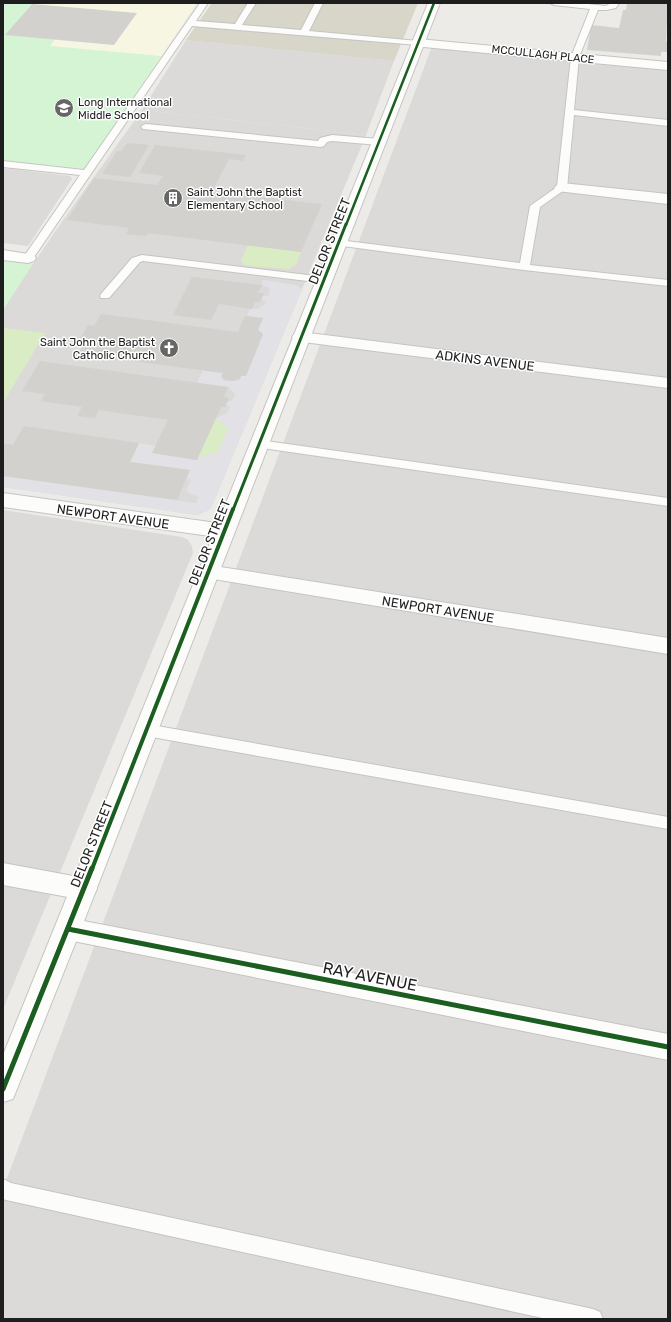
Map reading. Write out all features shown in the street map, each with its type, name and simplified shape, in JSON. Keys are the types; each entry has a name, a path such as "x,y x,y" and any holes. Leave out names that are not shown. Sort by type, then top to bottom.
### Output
{"street":[{"name":"DELOR STREET","path":"3,1089 84,889 224,531 434,3"},
{"name":"MCCULLAGH PLACE","path":"418,44 442,44 668,66"},
{"path":"562,188 668,199"},
{"path":"3,254 28,258"},
{"name":"ADKINS AVENUE","path":"301,337 668,383"},
{"name":"NEWPORT AVENUE","path":"3,500 224,531"},
{"name":"NEWPORT AVENUE","path":"208,572 668,646"},
{"path":"3,874 84,889"},
{"name":"RAY AVENUE","path":"68,929 668,1047"}],"lane":[{"path":"28,258 204,3"},
{"path":"237,28 252,3"},
{"path":"303,34 319,3"},
{"path":"554,3 610,8 615,3"},
{"path":"524,267 535,206 562,188 575,57 595,7"},
{"path":"190,23 418,44"},
{"path":"570,112 668,123"},
{"path":"146,126 321,144 323,140 332,138 379,142"},
{"path":"3,164 87,173"},
{"path":"339,243 524,267 668,283"},
{"path":"105,296 136,260 142,258 324,280"},
{"path":"259,444 668,502"},
{"path":"146,730 668,823"},
{"path":"3,1188 6,1191 593,1319"}],"shaded area":[{"name":"Long International Middle School","path":"3,3 197,3 85,169 3,160"},
{"path":"212,3 418,3 394,61 186,40"},
{"path":"186,40 394,61 366,135 142,110"},
{"path":"434,47 668,69 668,1319 3,1319 3,1189 431,49"},
{"path":"142,110 366,135 212,506 209,510 197,515 3,487 3,261 33,264"},
{"path":"3,168 70,176 72,179 28,246 3,243"},
{"path":"263,280 296,285 302,289 212,506 209,510 197,515 3,487 3,476 196,503 199,497 190,494 186,490 191,480 186,478 190,470 130,462 139,443 156,446 152,453 197,460 198,457 218,452 228,429 216,418 227,413 230,407 226,405 228,401 232,401 235,394 228,387 197,383 203,370 223,373 221,376 224,380 234,381 239,379 241,376 246,376 263,334 258,330 263,318 247,316 250,309 258,309 264,305 266,301 261,300 263,296 268,296 270,291 269,288 262,285"},
{"path":"3,510 182,537 188,540 192,546 193,553 3,1009"}],"green space":[{"name":"Long International Middle School","path":"3,3 32,3 6,35 55,39 50,46 161,56 85,169 3,160"},
{"path":"248,245 301,252 296,265 289,269 249,266 244,265 241,260"},
{"path":"3,261 33,264 3,310"},
{"path":"3,328 45,333 3,403"},
{"path":"216,418 228,429 218,452 198,457"}],"building":[{"path":"627,3 668,3 666,41 668,41 668,52 661,52 661,56 587,50 591,25 619,28 623,10 626,10"},
{"path":"32,4 137,13 114,45 5,35"},
{"path":"127,143 149,145 130,177 102,174 117,151 122,151"},
{"name":"Saint John the Baptist Elementary School","path":"155,145 246,155 243,161 229,159 212,192 322,204 301,252 148,233 146,236 126,234 129,228 67,220 94,178 157,185 163,176 139,173"},
{"path":"192,277 262,285 258,293 264,293 260,302 255,302 252,309 219,304 211,320 173,315"},
{"name":"Saint John the Baptist Catholic Church","path":"101,314 238,332 245,316 247,316 263,318 258,330 263,334 246,376 241,376 240,379 234,381 224,380 221,376 223,373 78,354 85,343 78,342 88,325 94,326"},
{"path":"40,361 228,387 224,397 229,398 225,407 221,407 197,460 152,453 168,420 99,410 95,418 77,416 82,407 41,401 45,394 22,391"},
{"path":"24,426 139,443 130,462 190,470 177,500 3,476 3,443 13,445"}],"cycle path":[{"path":"3,1089 68,929 434,3"},
{"path":"68,929 668,1047"}],"place":[{"name":"Long International Middle School","path":"64,108"},
{"name":"Saint John the Baptist Elementary School","path":"173,198"},
{"name":"Saint John the Baptist Catholic Church","path":"169,348"}]}
